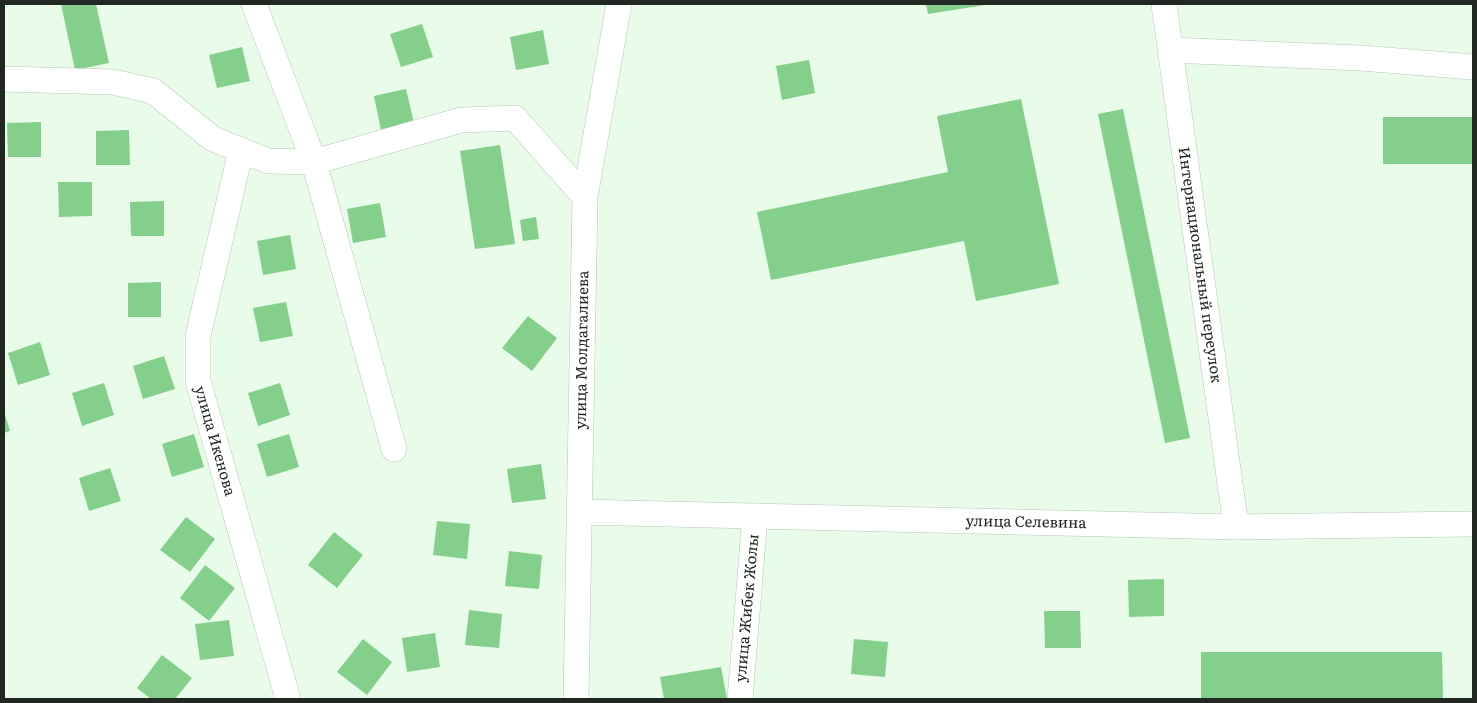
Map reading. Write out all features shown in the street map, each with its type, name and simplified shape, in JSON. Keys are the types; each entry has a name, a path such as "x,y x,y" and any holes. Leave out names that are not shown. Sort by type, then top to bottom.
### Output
{"street":[{"path":"254,4 314,162 394,449"},
{"name":"улица Молдагалиева","path":"576,699 585,197 619,4"},
{"name":"Интернациональный переулок","path":"1164,4 1236,527"},
{"path":"1170,50 1361,58 1473,67"},
{"path":"4,79 113,82 153,90 214,139 268,162 314,162 461,120 515,118 585,197"},
{"name":"улица Икенова","path":"241,150 198,336 198,381 288,699"},
{"name":"улица Селевина","path":"580,512 1236,527 1473,524"},
{"name":"улица Жибек Жолы","path":"740,699 755,516"}],"building":[{"path":"61,4 96,4 109,63 75,70"},
{"path":"926,4 985,4 985,5 928,14"},
{"path":"422,24 433,57 401,67 390,34"},
{"path":"543,30 549,64 516,70 510,37"},
{"path":"242,47 250,81 217,88 209,55"},
{"path":"809,60 815,93 782,100 776,66"},
{"path":"406,89 414,123 381,130 374,96"},
{"path":"1021,99 1059,284 976,301 964,241 771,280 757,212 948,172 937,116"},
{"path":"1123,109 1190,438 1165,443 1098,114"},
{"path":"1383,117 1473,117 1473,164 1383,164"},
{"path":"41,122 41,157 8,157 7,123"},
{"path":"129,130 130,165 96,165 96,131"},
{"path":"500,145 515,244 475,249 460,151"},
{"path":"58,182 92,182 92,216 59,217"},
{"path":"164,201 164,236 131,236 130,202"},
{"path":"380,203 386,237 353,243 347,209"},
{"path":"536,217 539,239 523,241 520,220"},
{"path":"290,235 296,269 263,275 257,241"},
{"path":"161,282 161,317 128,317 128,283"},
{"path":"286,302 293,336 260,342 253,308"},
{"path":"528,316 557,338 532,371 502,348"},
{"path":"40,342 50,375 18,385 8,353"},
{"path":"164,356 175,389 143,399 133,366"},
{"path":"104,383 114,415 82,426 72,393"},
{"path":"280,383 290,415 258,426 248,393"},
{"path":"4,411 10,431 4,433"},
{"path":"194,434 204,467 172,477 162,444"},
{"path":"289,434 299,467 267,477 257,444"},
{"path":"541,464 546,499 512,503 507,469"},
{"path":"110,468 121,501 89,511 79,478"},
{"path":"186,517 215,539 190,572 160,550"},
{"path":"437,521 470,524 467,559 433,555"},
{"path":"334,532 363,555 337,588 308,565"},
{"path":"509,551 542,555 539,589 505,586"},
{"path":"205,565 235,588 209,621 180,598"},
{"path":"1164,579 1164,616 1129,617 1128,580"},
{"path":"469,610 502,614 499,648 465,645"},
{"path":"1044,611 1080,611 1081,648 1045,648"},
{"path":"229,620 234,656 200,660 195,624"},
{"path":"435,633 440,667 407,672 402,638"},
{"path":"363,639 392,662 367,695 337,672"},
{"path":"854,639 888,642 885,677 851,674"},
{"path":"1201,652 1442,652 1443,699 1201,699"},
{"path":"162,655 192,678 175,699 151,699 137,688"},
{"path":"721,667 727,699 664,699 660,677"}]}
